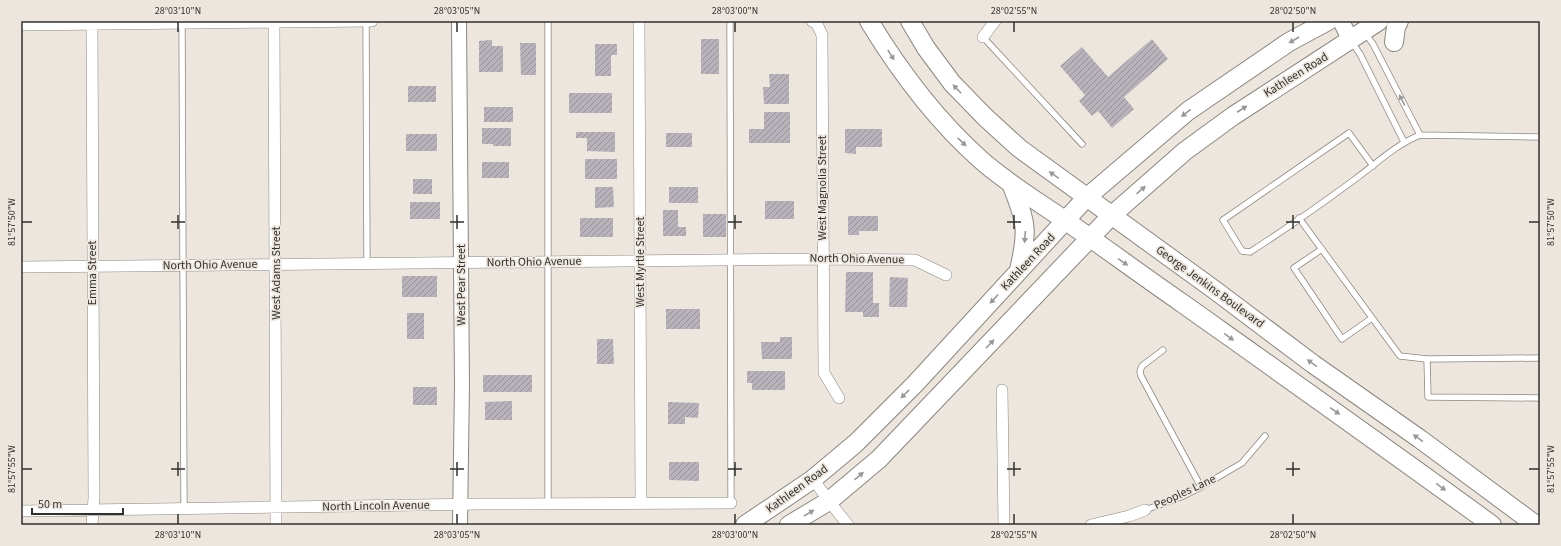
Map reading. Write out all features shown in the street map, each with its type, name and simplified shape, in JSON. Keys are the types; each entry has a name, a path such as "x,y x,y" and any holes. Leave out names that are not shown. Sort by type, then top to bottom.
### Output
{"main road":[{"path":"869,21 897,64 926,103 956,136 1012,186 1066,221 1371,436 1492,525"},
{"name":"George Jenkins Boulevard","path":"910,21 926,48 952,83 1018,148 1216,291 1313,364 1420,439 1536,525"},
{"name":"Kathleen Road","path":"745,525 813,479 856,443 915,384 1086,198 1188,111 1290,42 1328,21"},
{"path":"1341,21 1358,30"},
{"name":"Kathleen Road","path":"789,525 829,501 879,459 1112,216 1185,151 1227,120 1358,30 1379,21"},
{"path":"1394,42 1396,28 1399,21"},
{"path":"1012,186 1022,209 1026,226 1024,248 1019,271"}],"street":[{"name":"West Adams Street","path":"274,21 276,525"},
{"path":"21,25 372,21"},
{"name":"West Pear Street","path":"459,21 462,384 460,525"},
{"name":"West Myrtle Street","path":"639,21 641,503"},
{"path":"983,36 994,21"},
{"name":"West Magnolia Street","path":"814,22 822,35 822,259 824,373 838,398"},
{"name":"Emma Street","path":"92,23 94,510 92,525"},
{"name":"North Ohio Avenue","path":"21,267 822,259 915,260 946,275"},
{"path":"1002,390 1004,525"},
{"path":"813,479 848,525"},
{"name":"North Lincoln Avenue","path":"21,511 731,503"},
{"name":"Peoples Lane","path":"1091,525 1129,516 1145,510"}],"lane":[{"path":"366,21 367,264"},
{"path":"548,21 548,504"},
{"path":"730,21 731,503"},
{"path":"182,22 184,509"},
{"path":"1358,30 1373,44 1420,135"},
{"path":"1358,30 1360,54 1404,142"},
{"path":"983,36 1082,144"},
{"path":"1373,166 1350,133 1223,220 1242,251 1250,252 1373,166 1404,142 1420,135 1540,137"},
{"path":"1299,218 1400,356 1427,359 1540,358"},
{"path":"1322,249 1294,268 1342,339 1372,318"},
{"path":"1163,350 1142,366 1140,371 1141,376 1201,487"},
{"path":"1427,359 1428,397 1540,398"},
{"name":"Peoples Lane","path":"1145,510 1181,497 1242,463 1265,436"}],"building":[{"path":"701,39 719,39 719,74 701,74"},
{"path":"1152,39 1168,59 1124,97 1134,109 1112,128 1098,111 1092,116 1079,101 1085,95 1060,66 1082,47 1108,77"},
{"path":"492,40 492,46 503,46 503,72 479,72 479,41"},
{"path":"520,43 536,43 536,75 521,75"},
{"path":"595,44 617,44 617,55 611,55 611,76 595,76"},
{"path":"769,74 789,74 789,104 764,104 763,87 770,87"},
{"path":"408,86 436,86 436,102 408,102"},
{"path":"569,93 612,93 612,113 569,113"},
{"path":"484,107 513,107 513,122 484,122"},
{"path":"764,112 790,112 790,143 749,143 749,129 764,129"},
{"path":"482,128 511,128 511,146 493,146 493,144 482,144"},
{"path":"845,129 882,129 882,147 856,147 856,154 845,153"},
{"path":"576,132 615,132 615,152 587,151 587,138 576,138"},
{"path":"666,133 692,133 692,147 666,147"},
{"path":"406,134 437,134 437,151 406,151"},
{"path":"585,159 617,159 617,179 585,179"},
{"path":"482,162 509,162 509,178 482,178"},
{"path":"413,179 432,179 432,194 413,194"},
{"path":"595,187 613,187 614,207 595,208"},
{"path":"669,187 698,187 698,203 669,203"},
{"path":"765,201 794,201 794,219 765,219"},
{"path":"410,202 440,202 440,219 410,219"},
{"path":"663,210 678,210 678,227 686,227 686,236 663,236"},
{"path":"703,214 726,214 726,237 703,237"},
{"path":"848,216 878,216 878,231 859,231 859,235 848,235"},
{"path":"580,218 613,218 613,237 580,237"},
{"path":"846,272 873,272 873,303 879,303 879,317 863,317 863,312 845,312"},
{"path":"402,276 437,276 437,297 402,297"},
{"path":"890,277 908,278 907,307 889,307"},
{"path":"666,309 700,309 700,329 666,329"},
{"path":"407,313 424,313 424,339 407,339"},
{"path":"780,337 792,337 792,359 762,359 761,342 780,342"},
{"path":"597,339 613,339 614,364 597,364"},
{"path":"747,371 785,371 785,390 752,390 752,383 747,383"},
{"path":"483,375 532,375 532,392 483,392"},
{"path":"413,387 437,387 437,405 413,405"},
{"path":"512,401 512,420 485,420 485,402"},
{"path":"668,402 699,403 698,418 685,417 685,424 668,424"},
{"path":"669,462 699,462 699,481 669,480"}]}
